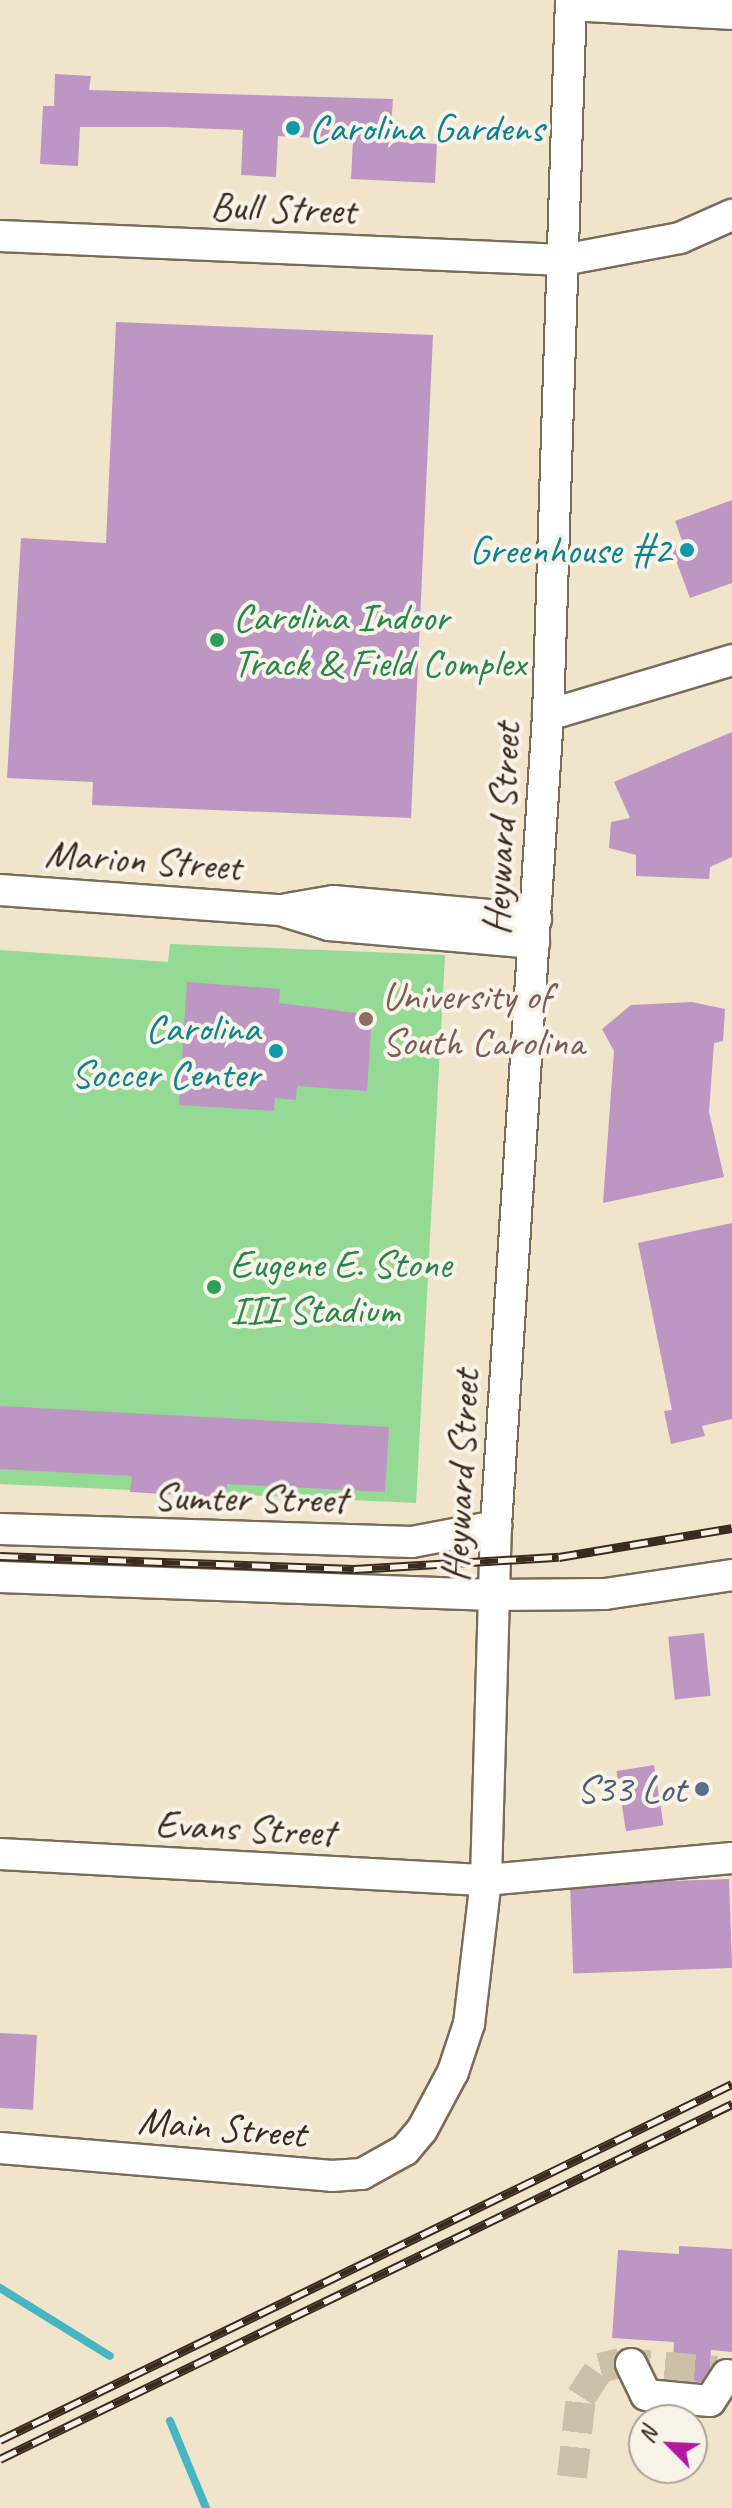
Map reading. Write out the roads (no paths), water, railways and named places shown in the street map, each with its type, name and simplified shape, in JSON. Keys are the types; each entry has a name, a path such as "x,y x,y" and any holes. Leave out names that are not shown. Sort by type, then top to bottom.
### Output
{"street":[{"path":"571,3 732,14"},
{"name":"Heyward Street","path":"422,2130 453,2072 469,2024 481,1959 496,1526 548,715 571,3"},
{"name":"Bull Street","path":"0,236 563,260 680,238 732,215"},
{"path":"548,715 732,660"},
{"name":"Marion Street","path":"0,890 280,910 329,925 535,931"},
{"name":"Sumter Street","path":"0,1529 412,1542 496,1526"},
{"path":"0,1577 493,1595 605,1594 732,1575"},
{"name":"Evans Street","path":"0,1854 486,1880 732,1858"},
{"name":"Main Street","path":"0,2148 332,2176 362,2174 385,2164 422,2130"},
{"path":"631,2364 646,2395 710,2401 727,2375"}],"waterway":[{"path":"0,2288 110,2356"},
{"path":"170,2421 206,2508"}],"tunnel":[{"path":"572,2477 581,2397 600,2368 620,2363 717,2371 732,2383"}],"railway":[{"path":"0,1556 354,1569 559,1557 732,1528"},
{"path":"0,2440 732,2084"},
{"path":"0,2459 732,2104"}],"place":[{"name":"Carolina Gardens","path":"293,128"},
{"name":"Greenhouse #2","path":"687,550"},
{"name":"Carolina Indoor Track & Field Complex","path":"217,640"},
{"name":"University of South Carolina","path":"366,1019"},
{"name":"Carolina Soccer Center","path":"276,1051"},
{"name":"Eugene E. Stone III Stadium","path":"214,1287"},
{"name":"S33 Lot","path":"702,1789"}]}
